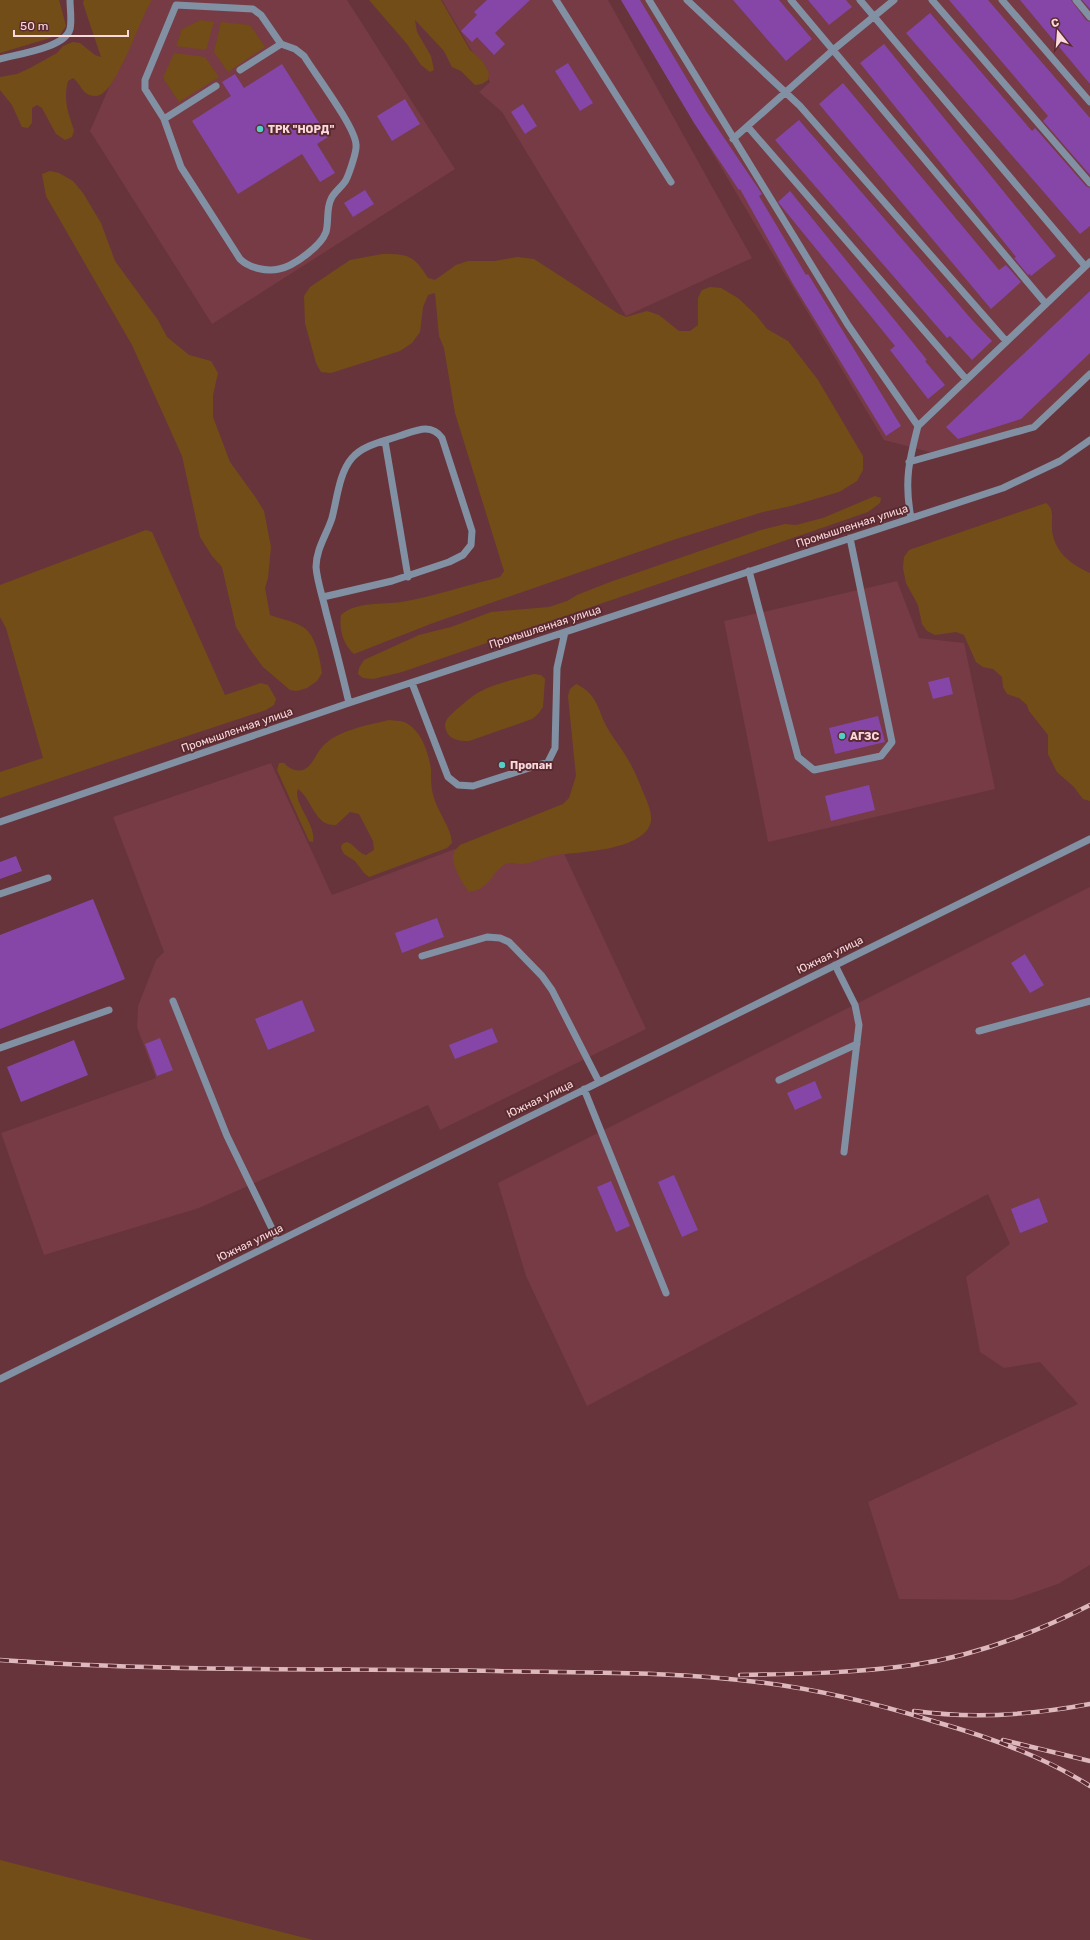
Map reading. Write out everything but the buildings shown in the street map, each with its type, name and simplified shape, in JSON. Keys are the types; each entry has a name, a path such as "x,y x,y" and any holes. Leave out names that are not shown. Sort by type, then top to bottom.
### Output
{"street":[{"path":"0,59 45,48 64,39 70,29 70,0"},
{"path":"556,0 671,182"},
{"path":"649,0 848,325 918,426"},
{"path":"687,0 800,106 1006,341"},
{"path":"791,0 1046,304"},
{"path":"860,0 1088,264 918,426 906,479 911,518"},
{"path":"733,139 873,16 894,0"},
{"path":"932,0 1090,183"},
{"path":"1002,0 1090,102"},
{"path":"1076,0 1090,17"},
{"path":"175,2 253,9 261,15 281,44 295,49 304,56 352,130 357,146 346,180 331,198 326,232 322,241 314,249 287,267 278,270 252,268 240,259 181,166 164,119 145,89 145,80 175,2"},
{"path":"240,70 281,44"},
{"path":"164,119 216,86"},
{"path":"748,127 966,379"},
{"path":"909,462 1034,427 1090,374"},
{"path":"323,597 408,577 463,555 471,545 472,531 442,438 438,432 431,428 422,428 362,450 352,458 344,474 332,519 318,553 316,568 323,597 349,703"},
{"name":"Промышленная улица","path":"0,822 349,703 1002,488 1060,461 1090,440"},
{"path":"385,441 408,577"},
{"path":"749,571 798,757 814,770 881,756 892,742 850,538"},
{"path":"412,683 448,777 458,785 473,786 548,762 555,748 557,668 565,632"},
{"name":"Южная улица","path":"0,1379 1090,839"},
{"path":"0,894 48,878"},
{"path":"422,956 487,937 500,938 509,942 542,976 552,990 599,1082"},
{"path":"835,965 855,1005 859,1017 844,1152"},
{"path":"173,1001 227,1136 278,1241"},
{"path":"979,1031 1089,1004"},
{"path":"0,1048 109,1010"},
{"path":"779,1080 857,1044"},
{"path":"584,1089 666,1293"}],"shaded area":[{"path":"0,0 59,0 66,26 60,35 0,53"},
{"path":"84,0 152,0 119,70 112,83 104,93 91,96 85,92 73,78 68,81 66,100 74,130 72,137 65,140 56,134 42,108 37,105 32,108 32,123 28,128 22,127 12,105 0,90 0,77 17,74 30,68 57,53 63,46 73,42 80,43 95,55 101,57 83,3"},
{"path":"147,0 347,0 455,169 212,324 90,131"},
{"path":"369,0 441,0 470,50 483,62 489,73 488,80 482,84 475,85 461,71 452,67 444,51 415,20 417,32 431,56 434,70 430,72 421,65 407,44"},
{"path":"442,0 608,0 752,258 626,316 502,112 479,92 490,82"},
{"path":"621,0 1090,0 1090,379 1036,430 945,456 884,440"},
{"path":"201,20 214,22 206,50 176,46 182,29"},
{"path":"221,22 250,25 265,47 228,72 214,52"},
{"path":"174,53 205,57 219,77 179,102 163,78"},
{"path":"50,171 59,173 73,181 83,193 101,223 115,261 158,320 167,337 189,355 211,361 218,373 213,395 213,417 230,462 264,511 271,547 268,578 265,588 270,615 303,627 314,641 319,654 322,673 317,681 307,688 297,691 290,690 263,667 236,627 222,567 212,556 200,537 182,456 132,345 46,196 42,174"},
{"path":"382,254 410,257 419,265 428,278 435,280 456,265 468,261 495,261 517,257 534,259 619,314 626,317 647,311 659,315 679,331 690,331 698,325 698,298 702,290 710,287 721,288 738,298 756,315 767,329 788,341 818,380 863,456 863,470 857,481 839,492 791,506 763,512 673,540 433,623 354,654 347,646 341,631 341,615 354,607 370,604 402,602 427,597 500,577 504,571 455,413 444,348 439,336 435,293 428,295 423,307 420,332 412,343 400,351 331,373 321,372 316,363 305,323 304,296 310,287 350,260"},
{"path":"875,496 881,498 880,503 868,512 842,521 402,672 373,679 363,678 358,674 359,668 364,660 419,635 451,627 491,612 549,607 567,601 577,595 610,582 761,530 785,524 796,525 823,518"},
{"path":"1046,503 1052,511 1053,534 1058,548 1072,563 1090,573 1090,801 1083,799 1074,787 1057,772 1048,754 1048,735 1029,711 1027,705 1019,698 1007,694 1003,687 1002,677 993,669 983,667 976,662 964,635 956,632 935,635 927,631 922,624 918,605 906,583 903,568 904,557 909,550"},
{"path":"146,530 152,532 225,695 261,683 268,685 276,699 274,705 266,710 0,798 0,772 43,758 6,628 0,617 0,585"},
{"path":"897,581 919,638 964,643 995,789 768,842 724,621"},
{"path":"534,674 541,675 545,679 543,707 532,719 469,741 462,741 452,738 447,733 445,724 448,718 473,696 494,685"},
{"path":"576,684 584,688 593,698 609,731 636,774 651,814 651,821 646,831 637,839 610,848 556,855 524,864 509,863 499,868 483,887 469,892 458,875 453,861 454,853 460,845 563,804 569,798 576,776 568,696 570,689"},
{"path":"389,720 402,721 410,725 423,742 430,763 433,795 449,831 452,843 447,848 369,877 355,861 344,854 341,848 342,844 347,842 366,855 374,850 373,841 359,814 350,812 336,825 329,824 318,817 307,799 298,789 298,800 312,828 313,842 309,841 277,770 279,763 284,763 292,769 303,770 309,766 329,740 345,732 363,726"},
{"path":"271,763 332,895 546,815 646,1029 440,1130 428,1105 199,1208 44,1255 1,1133 156,1078 137,1027 138,1006 156,960 164,952 113,817"},
{"path":"1090,887 1090,1565 1058,1584 1012,1600 899,1599 868,1502 1078,1404 1040,1362 1004,1368 980,1352 966,1277 1010,1244 988,1194 587,1406 526,1276 498,1183"},
{"path":"0,1860 313,1940 0,1940"}],"railway":[{"path":"740,1675 805,1674 892,1668 936,1661 959,1656 1004,1642 1048,1625 1090,1605"},
{"path":"0,1660 62,1664 186,1668 627,1673 725,1678 802,1689 892,1709 956,1728 1015,1748 1054,1765 1090,1786"},
{"path":"914,1711 958,1715 1002,1715 1046,1711 1090,1704"},
{"path":"1003,1740 1090,1761"}],"place":[{"name":"ТРК \"НОРД\"","path":"260,129"},
{"name":"АГЗС","path":"842,736"},
{"name":"Пропан","path":"502,765"}]}
